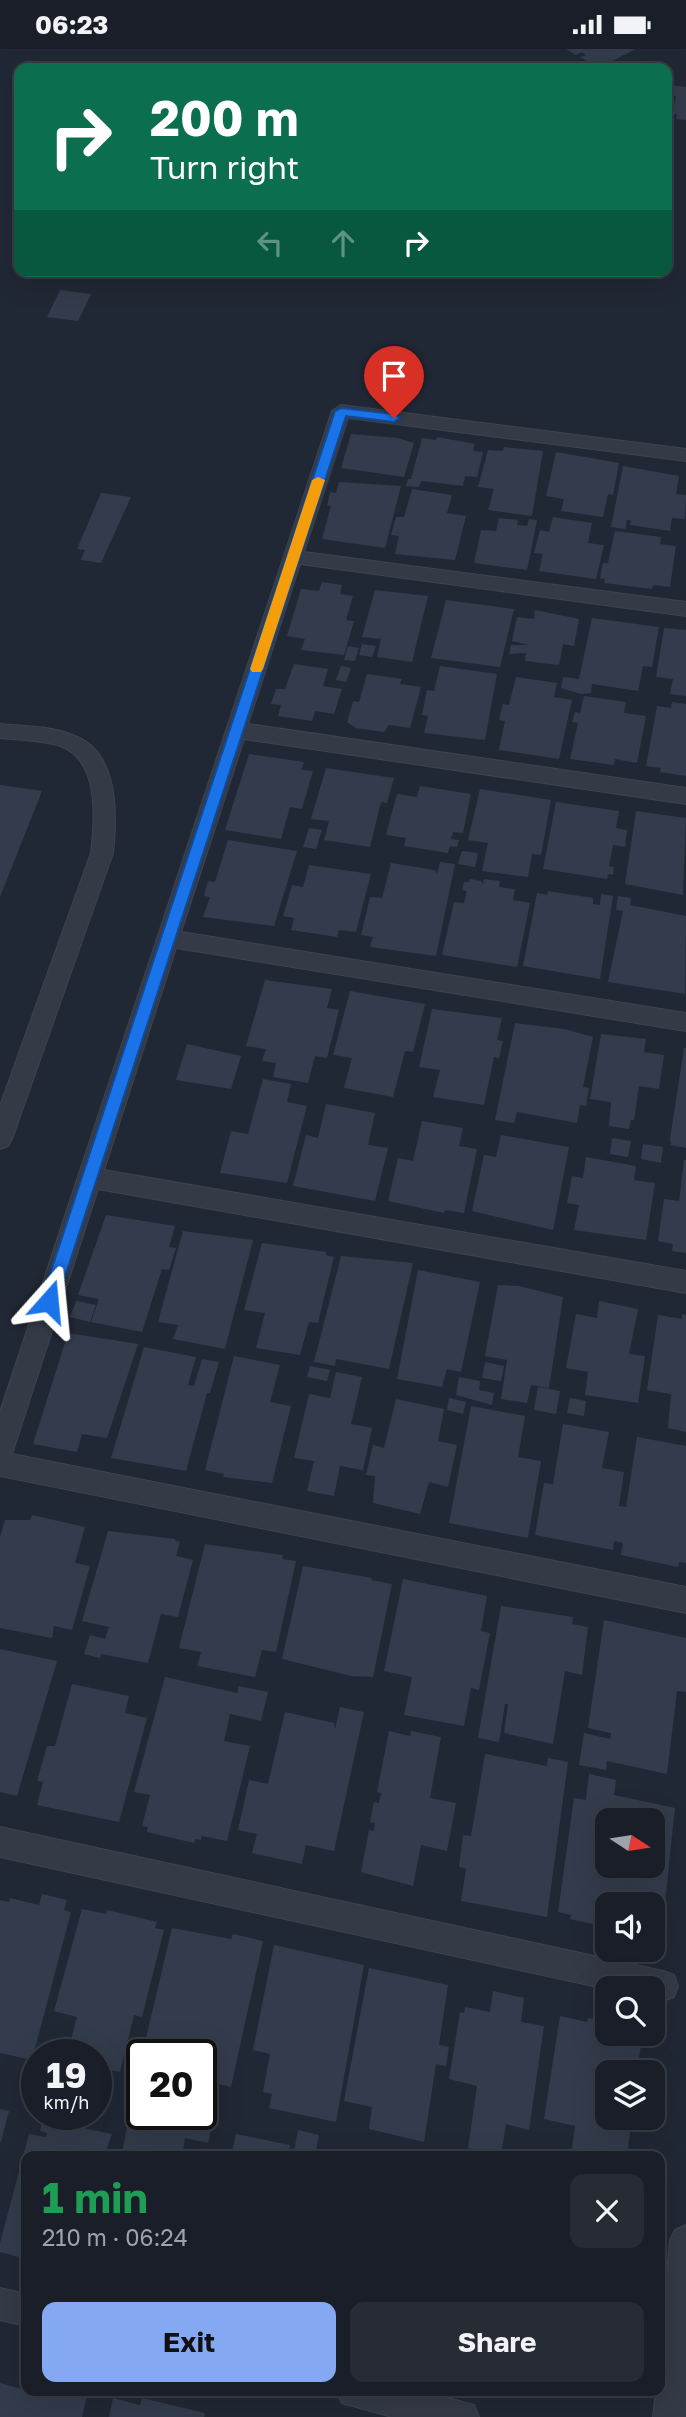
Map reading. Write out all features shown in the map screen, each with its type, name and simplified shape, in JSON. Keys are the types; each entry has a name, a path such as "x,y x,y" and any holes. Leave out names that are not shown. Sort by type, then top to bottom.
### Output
{"lane":[{"path":"0,1451 341,411 686,455"},
{"path":"293,557 686,609"},
{"path":"236,730 686,796"},
{"path":"0,731 58,739 77,746 90,761 102,787 106,820 102,853 0,1139"},
{"path":"168,938 686,1022"},
{"path":"89,1177 686,1282"},
{"path":"0,1464 686,1600"},
{"path":"0,1842 617,1976"},
{"path":"670,2417 682,2335 686,2241"},
{"path":"0,2304 21,2309"},
{"path":"375,2396 462,2417"}],"building":[{"path":"566,49 636,49 608,63 590,63 580,57 586,55 582,52 576,55"},
{"path":"672,85 686,87 686,120 676,119 677,114 672,114 676,96 672,95"},
{"path":"60,290 91,294 78,321 47,317"},
{"path":"351,434 398,438 414,443 404,477 341,468"},
{"path":"437,437 475,444 473,451 483,452 477,477 465,476 463,486 421,481 419,487 406,486 408,479 411,479 422,438 436,440"},
{"path":"504,447 543,451 532,516 488,510 494,489 478,487 488,450 503,451"},
{"path":"556,452 619,463 613,495 608,494 603,517 561,511 564,499 546,496"},
{"path":"623,466 679,476 676,494 686,495 685,519 672,518 670,531 630,525 631,520 627,520 625,529 611,527"},
{"path":"339,482 401,486 385,548 322,539 331,506 327,506 330,492 336,493"},
{"path":"412,489 452,495 447,513 466,516 455,560 395,554 399,536 391,535 396,517 404,517"},
{"path":"101,493 131,497 101,563 81,560 85,550 77,549"},
{"path":"553,517 592,523 588,543 604,545 596,579 539,571 543,554 534,553 540,530 549,532"},
{"path":"499,518 518,520 517,525 527,526 529,519 537,520 527,570 474,563 481,530 496,531"},
{"path":"615,531 661,537 660,544 676,546 670,587 653,585 652,589 604,583 605,579 600,578 603,563 608,563"},
{"path":"322,582 342,585 340,594 353,596 346,620 354,621 344,655 301,650 305,639 287,636 301,589 319,591"},
{"path":"375,590 428,596 412,662 377,657 381,639 362,637"},
{"path":"446,600 514,609 500,667 431,658"},
{"path":"535,610 579,619 574,646 563,644 559,665 525,661 526,653 509,654 511,645 528,645 512,641 517,617 534,619"},
{"path":"592,618 659,627 652,667 643,666 638,691 592,684 591,693 581,694 561,688 563,677 579,679"},
{"path":"664,628 686,630 686,696 670,694 673,679 656,677"},
{"path":"362,644 376,646 372,657 359,655"},
{"path":"348,646 359,648 355,661 344,660"},
{"path":"294,664 328,669 323,686 342,689 334,714 315,711 312,721 278,716 281,705 271,704 276,689 285,689"},
{"path":"341,666 351,668 346,682 336,680"},
{"path":"440,666 497,674 485,740 424,733 428,716 422,715 427,690 434,691"},
{"path":"367,674 402,679 400,684 421,687 410,728 389,725 384,732 356,728 347,722 353,701 359,702"},
{"path":"516,677 557,683 554,697 572,700 559,759 499,750 505,721 499,720 503,704 509,705"},
{"path":"584,696 626,702 624,713 646,716 637,763 615,759 614,765 570,759 578,723 572,722 575,712 580,713"},
{"path":"672,702 686,704 686,776 660,772 661,768 646,766 657,706 671,708"},
{"path":"249,754 304,762 301,770 313,771 302,809 290,807 281,839 225,830"},
{"path":"326,768 394,778 387,803 381,802 370,847 324,840 329,821 311,819"},
{"path":"0,785 42,791 0,897"},
{"path":"420,786 471,794 463,833 453,832 451,839 459,840 457,847 450,846 448,853 404,846 406,838 386,835 397,794 417,797"},
{"path":"480,789 551,800 541,855 532,854 528,877 482,871 488,843 468,840"},
{"path":"556,802 619,811 616,828 627,830 625,847 613,845 609,866 614,867 613,875 608,874 607,879 543,869"},
{"path":"636,811 686,818 683,895 625,884"},
{"path":"309,828 322,830 316,849 303,847"},
{"path":"228,840 297,851 274,926 203,917 210,897 204,896 208,881 215,882"},
{"path":"462,851 478,853 475,867 458,864"},
{"path":"440,862 455,864 436,956 370,947 373,937 361,935 370,897 382,898 391,863 435,870 437,874"},
{"path":"309,865 371,874 356,932 339,930 337,937 291,930 294,918 283,916 292,885 303,887"},
{"path":"470,879 481,881 483,885 484,879 500,881 499,887 515,889 513,900 530,903 517,967 442,955 454,902 464,903 467,891 462,890 464,882 469,882"},
{"path":"548,891 593,898 593,904 600,905 601,894 613,896 600,979 523,966 537,893 547,895"},
{"path":"618,896 631,898 630,905 686,916 685,994 608,982 623,911 616,910"},
{"path":"265,980 332,989 327,1008 339,1010 327,1058 315,1056 308,1083 273,1077 276,1063 262,1061 266,1049 246,1046"},
{"path":"350,991 425,1004 413,1052 405,1051 393,1097 344,1088 352,1058 333,1055"},
{"path":"432,1009 502,1018 497,1040 503,1041 499,1058 494,1057 484,1105 433,1097 440,1070 419,1067"},
{"path":"515,1023 564,1029 593,1037 583,1087 589,1088 586,1106 580,1105 577,1123 517,1112 514,1123 495,1120"},
{"path":"601,1034 646,1039 644,1052 664,1055 659,1089 639,1086 634,1120 631,1120 629,1129 609,1126 611,1102 590,1099"},
{"path":"187,1044 241,1056 231,1089 176,1080"},
{"path":"684,1048 686,1148 671,1145 670,1139"},
{"path":"263,1079 291,1084 287,1102 307,1106 287,1183 220,1173 231,1131 248,1134"},
{"path":"326,1104 375,1113 368,1145 388,1148 375,1201 293,1186 306,1135 318,1138"},
{"path":"422,1121 463,1128 459,1146 477,1149 464,1213 445,1210 444,1213 388,1201 398,1158 413,1161"},
{"path":"501,1135 569,1147 553,1230 472,1211 484,1155 496,1157"},
{"path":"612,1138 631,1141 628,1157 610,1154"},
{"path":"643,1144 663,1147 661,1163 641,1159"},
{"path":"586,1157 636,1166 634,1180 655,1183 646,1240 574,1230 579,1205 567,1203 572,1176 583,1178"},
{"path":"684,1160 686,1253 672,1251 673,1244 658,1241 664,1199 679,1201"},
{"path":"106,1215 175,1226 169,1247 176,1248 169,1270 162,1269 142,1332 91,1322 99,1299 78,1295"},
{"path":"183,1231 253,1240 225,1349 173,1339 178,1325 158,1322"},
{"path":"262,1243 326,1252 326,1255 334,1257 318,1323 309,1322 300,1355 256,1348 265,1313 244,1310"},
{"path":"341,1256 413,1263 389,1369 336,1359 335,1366 314,1362"},
{"path":"418,1270 480,1282 461,1372 447,1369 442,1387 397,1379"},
{"path":"498,1285 519,1286 563,1297 549,1388 531,1385 527,1403 501,1399 507,1360 485,1356"},
{"path":"76,1301 96,1305 90,1322 70,1317"},
{"path":"599,1301 638,1309 629,1354 645,1356 638,1403 585,1395 588,1372 566,1368 576,1314 597,1318"},
{"path":"682,1314 686,1315 686,1432 668,1428 671,1394 647,1390 658,1315 682,1319"},
{"path":"68,1333 138,1344 107,1438 82,1434 77,1452 33,1444"},
{"path":"144,1347 196,1357 188,1385 194,1386 202,1359 219,1362 210,1393 207,1393 186,1471 111,1458"},
{"path":"234,1356 280,1365 270,1402 291,1406 272,1483 223,1477 224,1474 205,1470"},
{"path":"485,1362 504,1366 501,1381 482,1378"},
{"path":"310,1366 330,1370 327,1381 307,1377"},
{"path":"336,1372 362,1377 351,1424 372,1428 363,1470 340,1466 334,1496 307,1491 314,1461 294,1458 309,1394 330,1398"},
{"path":"459,1377 480,1381 479,1390 494,1393 492,1405 456,1395"},
{"path":"538,1387 560,1391 556,1414 534,1410"},
{"path":"449,1398 466,1402 463,1414 447,1410"},
{"path":"570,1398 586,1401 584,1416 567,1413"},
{"path":"396,1399 444,1409 438,1441 457,1445 448,1487 429,1482 420,1514 373,1503 375,1476 366,1475 373,1445 384,1448"},
{"path":"471,1406 525,1416 518,1457 541,1461 528,1538 449,1523"},
{"path":"563,1424 609,1432 602,1468 624,1472 619,1506 626,1507 637,1437 686,1446 686,1563 679,1562 678,1567 621,1555 623,1543 614,1541 613,1550 535,1535 544,1483 553,1484"},
{"path":"32,1515 85,1527 75,1563 90,1566 72,1630 54,1626 52,1638 0,1628 0,1537 5,1520 30,1520"},
{"path":"108,1531 175,1539 180,1542 176,1556 193,1560 178,1617 161,1614 148,1663 101,1654 100,1658 84,1654 90,1635 105,1639 109,1627 82,1621"},
{"path":"205,1544 283,1555 282,1559 296,1561 276,1652 262,1650 255,1677 197,1666 201,1652 179,1648"},
{"path":"303,1566 392,1584 373,1677 351,1676 282,1659"},
{"path":"403,1579 487,1596 481,1631 490,1633 479,1690 471,1688 464,1726 404,1715 412,1677 384,1671"},
{"path":"501,1606 573,1617 572,1624 588,1627 582,1675 565,1671 553,1744 504,1733 508,1704 505,1704 499,1742 478,1738"},
{"path":"604,1620 686,1638 686,1692 677,1691 667,1774 607,1761 606,1770 579,1765 584,1733 610,1739 611,1733 588,1728"},
{"path":"0,1649 57,1661 17,1796 0,1792"},
{"path":"165,1677 238,1693 238,1686 268,1692 261,1721 230,1714 224,1741 250,1746 227,1841 202,1836 201,1840 195,1839 194,1843 147,1832 148,1827 142,1826 150,1795 134,1792"},
{"path":"72,1684 129,1696 125,1713 147,1718 119,1822 37,1805 43,1782 37,1781 47,1746 55,1746"},
{"path":"340,1707 364,1712 334,1851 306,1845 302,1864 252,1853 257,1834 238,1830 249,1780 268,1784 285,1712 334,1723 335,1729"},
{"path":"389,1731 410,1736 411,1731 441,1737 430,1798 456,1803 447,1851 421,1845 413,1886 361,1872 369,1830 374,1831 375,1823 370,1822 374,1802 379,1803 381,1793 377,1792"},
{"path":"485,1754 547,1766 548,1758 568,1762 547,1917 461,1901 466,1869 459,1867 463,1835 471,1836"},
{"path":"589,1774 616,1780 614,1795 675,1808 665,1902 665,1892 595,1892 595,1924 570,1919 571,1915 558,1912 574,1798 586,1800"},
{"path":"42,1894 67,1900 64,1910 71,1912 38,2039 21,2039 21,2058 0,2053 0,1900 9,1902 10,1898 39,1905"},
{"path":"82,1909 106,1914 107,1910 157,1922 155,1928 164,1930 142,2017 134,2015 120,2072 112,2070 112,2039 71,2039 77,2017 54,2011"},
{"path":"172,1928 231,1939 233,1934 263,1941 231,2087 217,2084 217,2039 146,2039"},
{"path":"274,1945 364,1965 336,2122 269,2108 272,2094 263,2092 270,2054 253,2050"},
{"path":"369,1968 448,1985 439,2045 449,2047 446,2066 436,2064 424,2142 369,2129 372,2107 344,2101"},
{"path":"493,1991 524,1998 521,2022 544,2026 529,2130 506,2124 502,2151 468,2148 477,2086 449,2079 460,2012 464,2013 465,2007 490,2012"},
{"path":"560,2016 587,2022 588,2018 595,2019 595,2046 641,2046 639,2060 595,2060 595,2130 630,2130 628,2151 572,2151 575,2126 544,2119"},
{"path":"0,2109 9,2111 1,2142 0,2141"},
{"path":"40,2130 93,2130 112,2134 106,2151 24,2151 29,2134 46,2137 47,2133"},
{"path":"127,2130 211,2130 208,2143 185,2138 183,2151 122,2151"},
{"path":"298,2130 319,2135 316,2151 294,2151"},
{"path":"236,2134 290,2145 289,2151 232,2151"},
{"path":"21,2164 21,2257 0,2252 0,2243"},
{"path":"0,2383 21,2389 21,2396 87,2396 82,2417 0,2417"},
{"path":"113,2398 140,2405 142,2398 205,2413 204,2417 109,2417"}],"slow traffic":[{"path":"257,669 318,480"}],"route":[{"path":"49,1301 341,411 394,418"}]}
